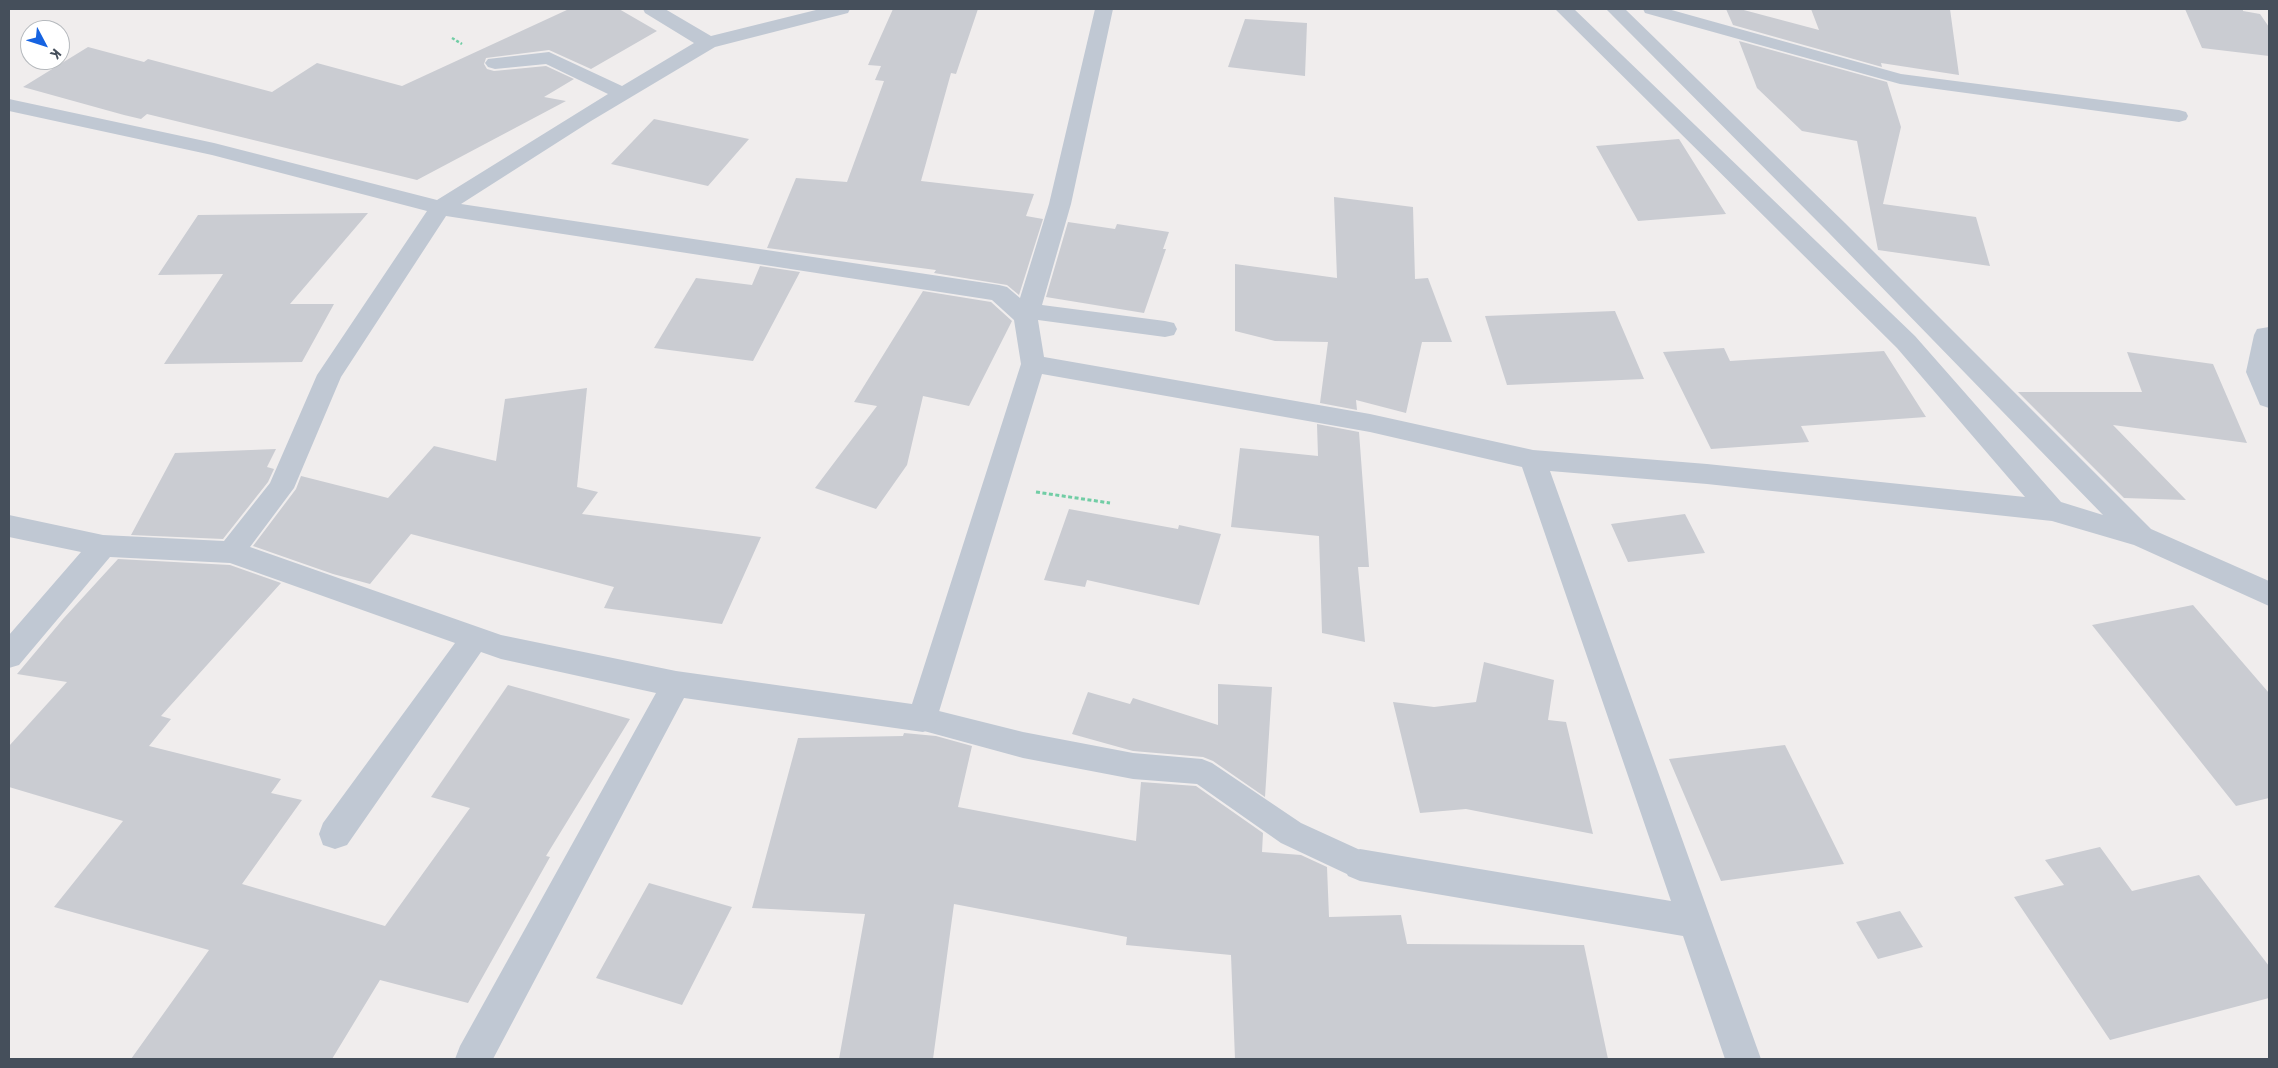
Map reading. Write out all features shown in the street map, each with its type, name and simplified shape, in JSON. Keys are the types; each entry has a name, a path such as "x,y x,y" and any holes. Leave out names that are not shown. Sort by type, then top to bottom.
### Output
{"street":[{"path":"652,9 708,43"},
{"path":"231,552 281,488 329,375 440,208 708,43 841,9"},
{"path":"9,526 104,546 231,552 501,647 676,684 923,719 1033,364 1027,314 1060,204 1104,9"},
{"path":"1564,9 1906,342 2052,510"},
{"path":"1615,9 1844,235 2142,537"},
{"path":"495,63 549,58 623,94"},
{"path":"9,105 214,149 440,208 999,293 1027,314 1165,329"},
{"path":"2269,335 2266,335 2258,372 2269,399"},
{"path":"1033,364 1370,422 1533,460 1707,474 2052,510 2142,537 2269,594"},
{"path":"1533,460 1743,1059"},
{"path":"9,656 104,546"},
{"path":"335,834 475,638"},
{"path":"473,1059 676,684"},
{"path":"1360,865 1696,922"}],"lane":[{"path":"1651,9 1900,79 2179,116"},
{"path":"923,719 1023,745 1133,766 1202,772 1291,833 1360,865"}],"path":[{"path":"995,486 1110,503"}],"building":[{"path":"569,9 619,9 657,31 591,69 549,50 486,58 484,64 487,69 494,71 546,66 574,79 544,97 566,101 417,180 147,114 141,119 124,115 23,87 51,70 70,70 70,58 88,47 144,62 148,59 272,92 317,63 402,86"},
{"path":"893,9 978,9 956,74 951,73 921,181 1034,194 1026,216 1043,219 1019,295 1007,285 934,273 936,270 767,248 796,178 847,182 884,81 875,80 881,66 868,65"},
{"path":"1726,9 1740,9 1819,30 1811,9 1950,9 1959,75 1881,63 1882,67 1733,25"},
{"path":"2185,9 2243,9 2243,11 2260,14 2269,27 2269,56 2202,48"},
{"path":"1245,19 1307,23 1305,76 1228,67"},
{"path":"1739,41 1887,82 1901,127 1883,204 1976,217 1990,266 1878,250 1857,141 1802,131 1757,88"},
{"path":"654,119 749,139 708,186 611,164"},
{"path":"1679,139 1726,214 1638,221 1596,146"},
{"path":"1334,197 1413,207 1415,279 1428,278 1452,342 1422,342 1406,413 1356,400 1357,410 1320,403 1328,342 1275,341 1235,331 1235,264 1337,278"},
{"path":"368,213 290,304 334,304 302,362 164,364 223,274 158,275 198,215"},
{"path":"1068,222 1115,229 1117,224 1169,232 1163,249 1166,249 1144,313 1046,297"},
{"path":"760,266 800,272 753,361 654,348 696,278 752,285"},
{"path":"923,291 991,302 1012,321 969,406 923,396 907,465 876,509 815,488 877,406 854,402"},
{"path":"1615,311 1644,379 1507,385 1485,316"},
{"path":"1724,348 1730,361 1884,351 1926,417 1801,426 1809,442 1711,449 1663,352"},
{"path":"2127,352 2213,364 2247,443 2113,425 2186,500 2124,498 2018,392 2142,392"},
{"path":"587,388 577,487 598,492 582,514 761,537 722,624 604,608 614,587 411,534 370,584 333,574 253,546 296,489 301,476 388,498 434,446 496,461 505,399"},
{"path":"1317,424 1359,432 1369,567 1358,567 1365,642 1322,633 1319,536 1231,527 1240,448 1318,456"},
{"path":"276,449 267,467 274,469 268,482 223,539 131,535 175,453"},
{"path":"1069,509 1178,529 1179,525 1221,534 1199,605 1087,580 1085,587 1044,580"},
{"path":"1685,514 1705,553 1628,562 1611,524"},
{"path":"118,559 230,565 281,583 161,716 171,719 149,746 281,779 271,793 302,800 242,884 385,926 470,808 431,797 508,685 630,719 546,856 550,857 468,1003 380,980 332,1059 131,1059 209,950 54,907 123,821 9,787 9,746 67,682 17,674 64,618"},
{"path":"2193,605 2269,693 2269,798 2236,806 2092,625"},
{"path":"1484,662 1554,680 1548,720 1566,722 1593,834 1466,809 1420,813 1393,702 1434,707 1476,702"},
{"path":"1218,684 1272,687 1265,797 1213,761 1203,757 1133,751 1072,734 1088,692 1130,704 1133,698 1218,725"},
{"path":"904,733 936,736 972,746 958,807 1136,841 1141,782 1196,786 1263,833 1262,852 1301,855 1327,867 1329,917 1401,915 1407,944 1584,945 1608,1059 1235,1059 1231,955 1126,945 1127,937 954,904 933,1059 839,1059 865,914 752,908 798,738 903,736"},
{"path":"1785,745 1844,864 1721,881 1669,759"},
{"path":"2100,847 2132,891 2199,875 2269,966 2269,998 2110,1040 2014,897 2064,885 2045,860"},
{"path":"649,883 732,907 682,1005 596,978"},
{"path":"1900,911 1923,947 1878,959 1856,922"}]}
